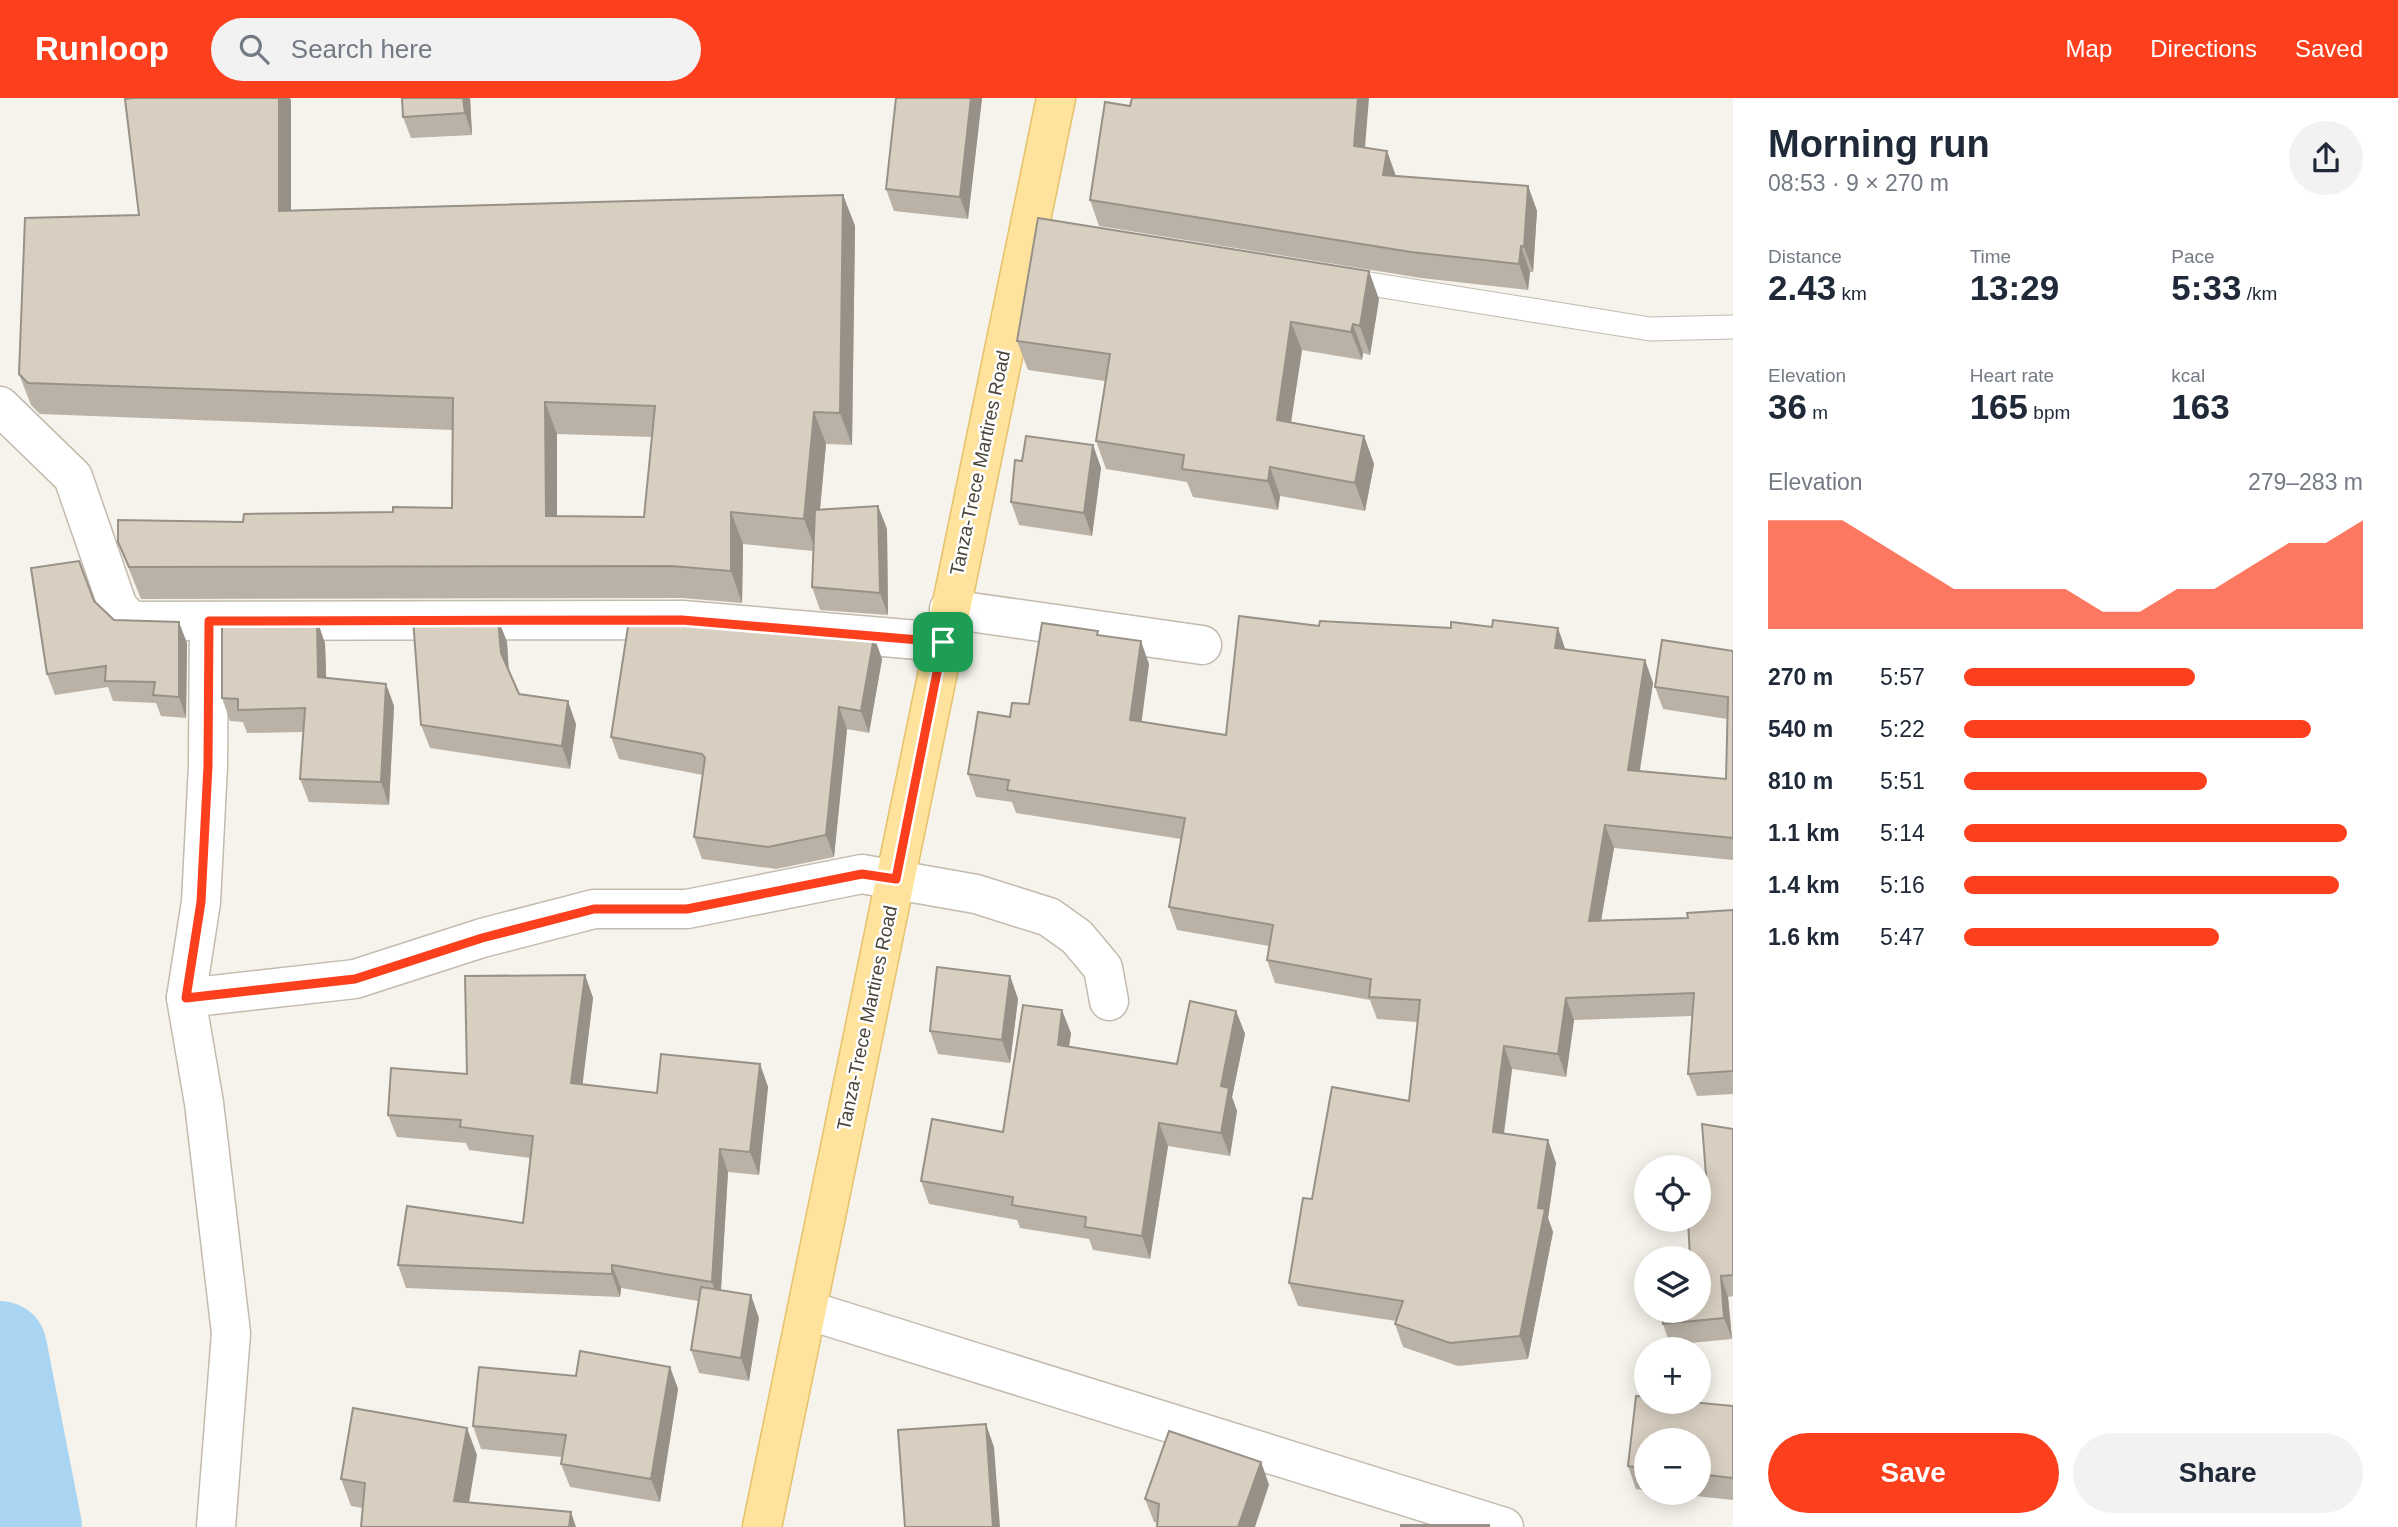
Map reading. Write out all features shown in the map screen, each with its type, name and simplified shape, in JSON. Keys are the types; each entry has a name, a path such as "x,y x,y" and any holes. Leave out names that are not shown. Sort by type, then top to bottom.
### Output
{"main road":[{"name":"Tanza-Trece Martires Road","path":"762,1527 946,625 1040,230 1056,98"}],"street":[{"path":"0,406 73,477 118,607 131,621 682,620 946,625 1202,645"},
{"path":"209,621 208,766 201,902 186,998 204,1102 231,1333 216,1527"},
{"path":"186,998 355,979 482,938 594,909 687,909 862,874 976,894 1049,917 1077,937 1102,968 1109,1000"},
{"path":"807,1310 1504,1527"}],"lane":[{"path":"1323,276 1650,330 1733,327"}],"building":[{"path":"279,98 279,211 843,195 840,413 814,412 804,519 731,512 731,571 671,566 129,567 118,542 118,520 243,522 244,514 393,512 393,507 452,508 453,398 28,383 19,374 25,218 139,215 125,99","holes":["545,402 655,406 644,517 546,516"]},
{"path":"402,98 463,98 465,113 403,117"},
{"path":"896,98 971,98 960,197 886,189"},
{"path":"1132,98 1358,98 1354,146 1387,151 1383,175 1528,186 1524,247 1521,246 1519,264 1411,252 1090,200 1105,102 1130,106"},
{"path":"1038,218 1369,271 1360,326 1353,324 1351,332 1291,322 1277,420 1364,436 1355,483 1270,467 1268,481 1182,469 1184,455 1096,441 1110,354 1017,341"},
{"path":"1026,436 1093,445 1084,513 1011,502 1015,460 1022,461"},
{"path":"878,506 880,593 812,587 815,510"},
{"path":"79,561 94,601 114,620 179,622 179,697 153,695 155,682 105,681 106,666 47,674 31,568"},
{"path":"1239,616 1319,626 1320,621 1451,628 1451,622 1492,627 1493,620 1558,628 1555,648 1645,660 1628,770 1726,779 1728,697 1655,687 1662,640 1733,651 1733,838 1605,825 1589,921 1688,918 1687,913 1733,910 1733,1071 1688,1074 1694,993 1566,998 1558,1054 1504,1046 1493,1132 1548,1140 1538,1208 1545,1209 1520,1336 1450,1343 1395,1324 1403,1301 1289,1283 1303,1198 1312,1199 1332,1087 1409,1101 1420,1000 1369,997 1371,979 1267,960 1273,925 1169,907 1185,818 1007,790 1009,780 968,774 978,712 1010,717 1012,703 1029,704 1042,623 1098,631 1097,635 1141,641 1130,720 1226,735"},
{"path":"413,619 498,619 501,653 519,694 568,701 562,746 421,725"},
{"path":"222,620 317,620 318,677 386,684 381,782 300,779 305,708 238,710 238,699 222,698"},
{"path":"629,620 673,620 874,637 861,711 839,707 826,835 768,847 694,837 705,758 702,754 611,737"},
{"path":"937,967 1010,976 1002,1040 930,1031"},
{"path":"585,975 571,1083 657,1093 661,1054 760,1064 750,1152 720,1149 712,1282 612,1265 612,1274 398,1265 407,1206 523,1223 533,1136 460,1127 461,1120 388,1115 391,1068 467,1074 465,976"},
{"path":"1190,1001 1236,1011 1221,1086 1229,1088 1221,1133 1159,1123 1142,1236 1085,1227 1086,1217 1012,1205 1013,1197 921,1181 932,1119 1003,1132 1023,1005 1062,1010 1058,1045 1177,1064"},
{"path":"1702,1124 1733,1129 1733,1275 1721,1276 1724,1318 1711,1319 1711,1246 1689,1246 1689,1232 1711,1232 1711,1155 1704,1155"},
{"path":"701,1287 751,1295 741,1358 691,1350"},
{"path":"580,1351 670,1367 651,1479 561,1464 566,1435 473,1426 479,1367 576,1376"},
{"path":"1711,1404 1733,1406 1733,1478 1711,1475 1711,1428 1634,1428 1634,1467 1628,1466 1634,1414 1711,1414"},
{"path":"353,1408 467,1428 454,1501 571,1512 569,1527 361,1527 365,1483 341,1479"},
{"path":"986,1424 993,1527 905,1527 898,1430"},
{"path":"1169,1431 1261,1462 1238,1527 1157,1527 1159,1504 1145,1499"},
{"path":"1489,1525 1489,1527 1401,1527"}],"waterway":[{"path":"0,1348 35,1527"}],"route":[{"path":"682,620 943,642 896,879 862,874 687,909 594,909 482,938 355,979 186,998 201,902 208,766 209,621 682,620"}]}
